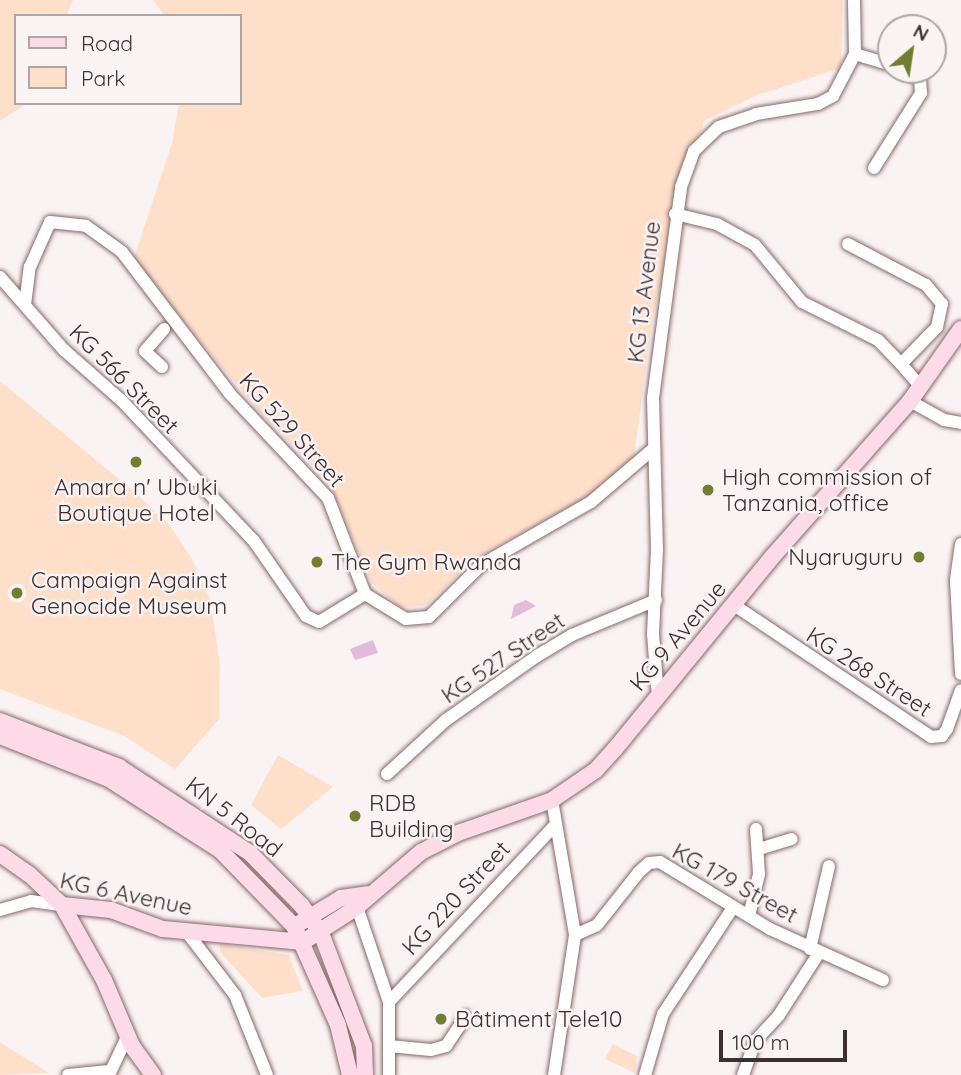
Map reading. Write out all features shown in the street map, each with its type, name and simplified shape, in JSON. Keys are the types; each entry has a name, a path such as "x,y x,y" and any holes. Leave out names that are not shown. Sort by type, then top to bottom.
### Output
{"main road":[{"name":"KG 9 Avenue","path":"294,935 321,933 421,852 458,833 552,800 596,770 910,401 961,329"},
{"name":"KN 5 Road","path":"0,721 87,753 153,786 250,853 321,933 364,1046 365,1075"},
{"name":"KN 5 Road","path":"0,736 109,779 182,822 220,850 294,935 338,1025 350,1075"},
{"path":"0,854 29,874 62,905 104,980 127,1037 153,1075"},
{"name":"KG 9 Avenue","path":"294,935 310,918 341,898 362,901"},
{"name":"KG 6 Avenue","path":"62,905 111,910 163,929 294,935"}],"street":[{"path":"843,0 855,4"},
{"name":"KG 13 Avenue","path":"658,696 653,634 656,600 653,449 658,337 675,214 688,161 702,140 737,119 828,100 844,79 855,54 855,4"},
{"path":"855,54 877,61"},
{"path":"874,169 921,93 920,84"},
{"path":"675,214 717,224 755,244 803,302 878,340 920,386"},
{"name":"KG 529 Street","path":"30,267 45,226 56,220 86,226 122,252 230,394 328,498 365,594"},
{"path":"848,244 926,285 942,304 937,327 901,364"},
{"path":"10,287 30,267"},
{"path":"25,304 30,267"},
{"name":"KG 566 Street","path":"0,277 64,350 121,400 254,541 312,621 327,618 365,594"},
{"path":"162,367 145,351 164,329"},
{"path":"910,401 944,420 961,423"},
{"path":"365,594 394,615 406,620 429,617 481,565 591,502 653,449"},
{"path":"960,549 961,674"},
{"name":"KG 527 Street","path":"387,774 446,720 537,656 581,631 656,600"},
{"name":"KG 268 Street","path":"734,606 931,737 937,738 947,729 961,690"},
{"path":"552,800 575,935 554,1075"},
{"name":"KG 220 Street","path":"389,1002 555,825"},
{"path":"749,916 759,849 756,830"},
{"path":"759,849 792,839"},
{"name":"KG 179 Street","path":"575,935 597,925 652,862 732,909 815,951 883,980"},
{"path":"743,1075 756,1040 779,1015 815,951 830,866"},
{"name":"KG 6 Avenue","path":"0,910 31,901 62,905"},
{"path":"362,901 389,1002 389,1075"},
{"path":"645,1075 663,1014 732,909"},
{"path":"186,931 235,995 267,1075"},
{"path":"389,1045 431,1050 446,1046 466,1016"},
{"path":"68,1075 109,1073 127,1037"}],"green space":[{"path":"0,0 73,0 67,14 14,14 14,105 25,105 0,121"},
{"path":"153,0 843,0 841,68 755,96 704,121 653,315 633,464 603,488 475,558 425,606 400,607 372,583 329,483 259,411 133,261 172,143 179,105 242,105 242,14 164,14"},
{"path":"0,381 136,493 170,526 192,559 210,599 220,664 219,719 175,769 124,736 0,689"},
{"path":"278,755 333,787 281,829 251,805"},
{"path":"220,944 289,955 303,991 262,998 220,952"},
{"path":"0,1042 49,1073 0,1075"},
{"path":"613,1044 637,1056 635,1073 605,1059"}],"shaded area":[{"path":"526,600 536,606 511,619 514,605"},
{"path":"373,640 378,653 355,660 350,649"}],"place":[{"name":"Amara n' Ubuki Boutique Hotel","path":"136,462"},
{"name":"High commission of Tanzania, office","path":"708,490"},
{"name":"Nyaruguru","path":"919,557"},
{"name":"The Gym Rwanda","path":"317,562"},
{"name":"Campaign Against Genocide Museum","path":"17,593"},
{"name":"RDB Building","path":"355,816"},
{"name":"Bâtiment Tele10","path":"441,1019"}]}
